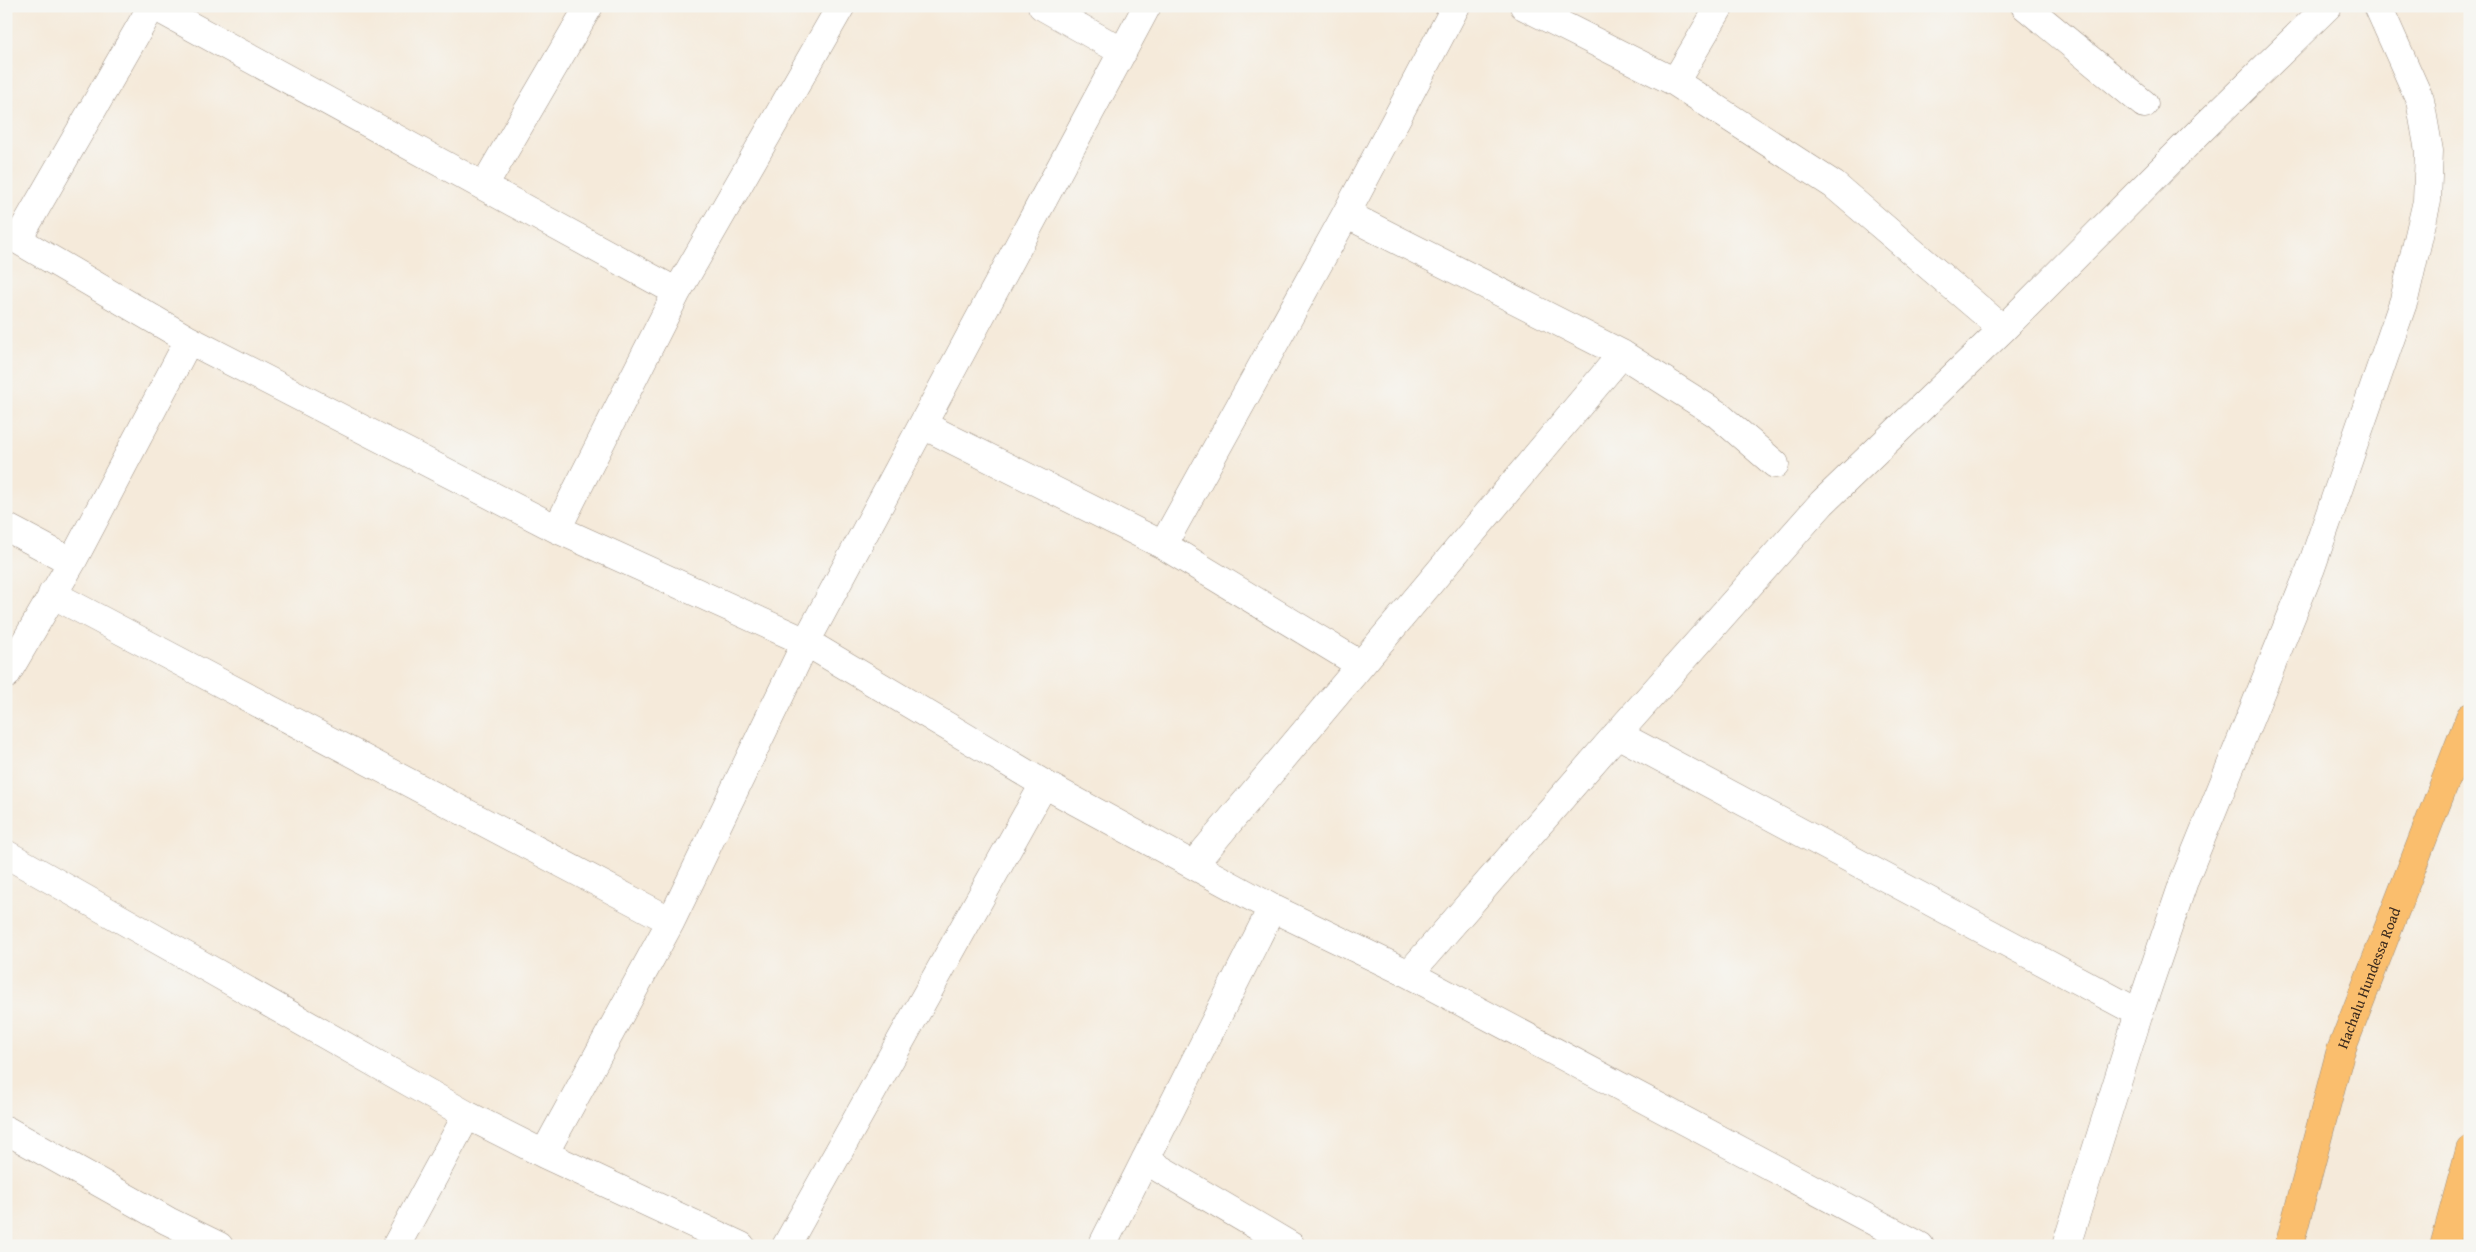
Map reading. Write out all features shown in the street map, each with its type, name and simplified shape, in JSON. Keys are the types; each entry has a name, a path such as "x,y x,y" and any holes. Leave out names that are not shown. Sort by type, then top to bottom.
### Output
{"main road":[{"name":"Hachalu Hundessa Road","path":"2289,1246 2340,1053 2470,718"},
{"path":"2444,1246 2470,1150"}],"street":[{"path":"677,292 153,6 12,236 189,340 557,529 806,642 1044,784 1272,908 1409,974 1920,1246"},
{"path":"484,186 589,6"},
{"path":"557,529 677,292 841,6"},
{"path":"1042,6 1123,52"},
{"path":"544,1154 671,921 806,642 1147,6"},
{"path":"1162,546 1346,214 1456,6"},
{"path":"1524,6 1675,82 1834,185 2003,329"},
{"path":"1675,82 1720,6"},
{"path":"2024,6 2144,104"},
{"path":"1409,974 1617,734 1822,503 2003,329 2200,130 2328,6"},
{"path":"2066,1246 2139,1013 2185,878 2311,568 2404,300 2427,201 2429,151 2420,100 2378,6"},
{"path":"1346,214 1622,354 1718,414 1775,464"},
{"path":"6,675 72,562 189,340"},
{"path":"1193,865 1622,354"},
{"path":"923,425 1162,546 1362,665"},
{"path":"6,527 72,562"},
{"path":"52,594 671,921"},
{"path":"1617,734 2139,1013"},
{"path":"786,1246 1044,784"},
{"path":"6,854 466,1115 544,1154 742,1246"},
{"path":"1102,1246 1272,908"},
{"path":"396,1246 466,1115"},
{"path":"6,1130 168,1221 219,1246"},
{"path":"1145,1160 1290,1246"}]}
